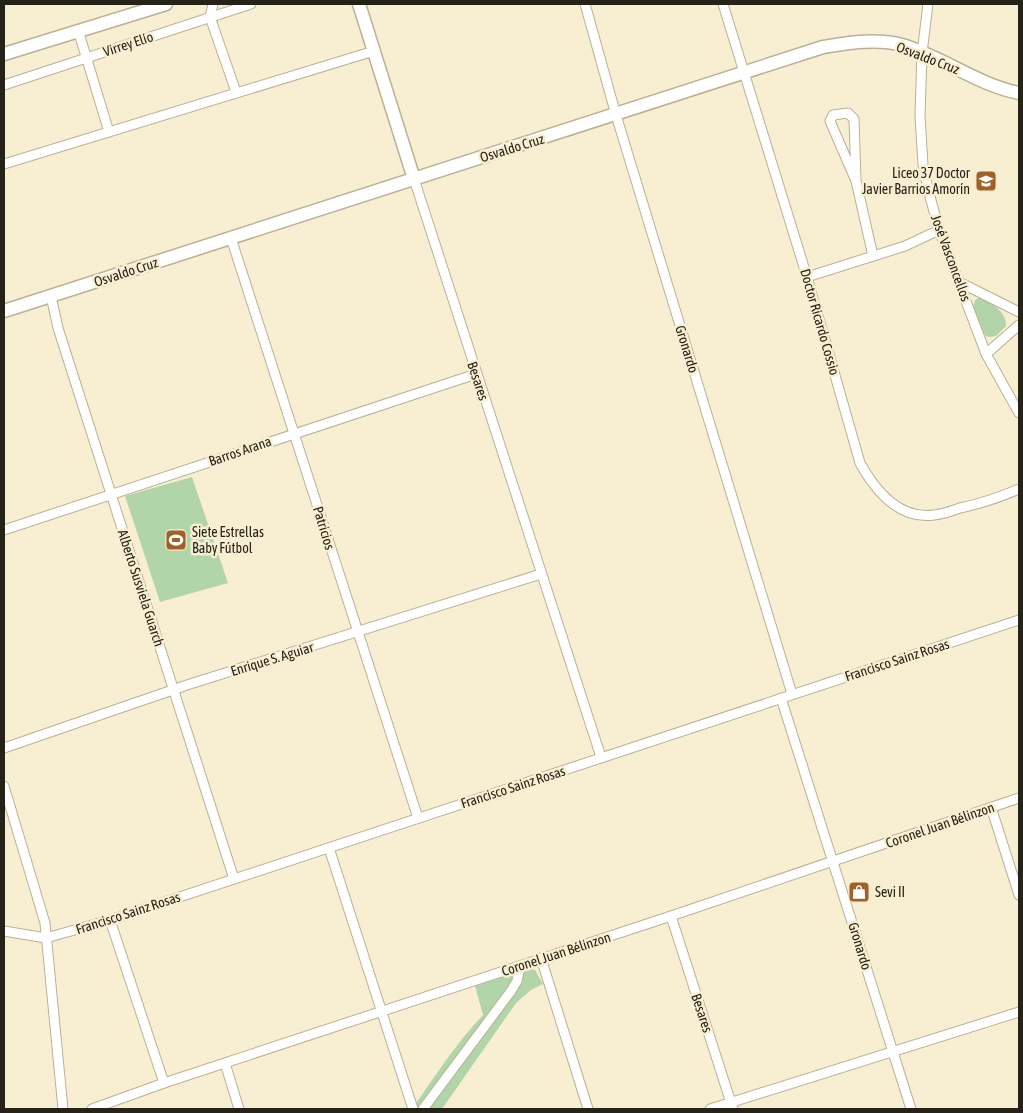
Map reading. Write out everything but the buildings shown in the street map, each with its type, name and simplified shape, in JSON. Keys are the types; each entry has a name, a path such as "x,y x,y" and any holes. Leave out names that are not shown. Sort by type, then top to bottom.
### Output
{"street":[{"name":"Virrey Elío","path":"4,54 166,4"},
{"path":"213,4 210,17 236,92"},
{"name":"Virrey Elío","path":"4,85 251,4"},
{"name":"Besares","path":"359,4 476,374 601,757"},
{"name":"Gronardo","path":"585,4 616,115 792,694"},
{"name":"Doctor Ricardo Cossio","path":"723,4 807,277 860,463 871,483 884,498 900,508 919,515 933,515 970,506 1019,489"},
{"name":"José Vasconcellos","path":"928,4 922,53 920,116 922,157 928,189 940,230 986,354 1019,413"},
{"path":"78,30 109,132"},
{"name":"Osvaldo Cruz","path":"4,311 822,48 850,43 880,42 902,45 992,84 1019,93"},
{"path":"4,164 374,51"},
{"path":"856,181 854,119 848,113 833,115 830,120 856,181 873,256"},
{"path":"807,277 905,246 940,230"},
{"name":"Patricios","path":"231,238 356,632 418,818"},
{"path":"960,283 1019,312"},
{"name":"Alberto Susviela Guarch","path":"51,296 111,495 234,879"},
{"path":"986,354 1019,325"},
{"name":"Barros Arana","path":"4,530 476,374"},
{"name":"Enrique S. Aguiar","path":"4,748 173,690 542,574"},
{"name":"Francisco Sainz Rosas","path":"4,931 46,938 110,920 1019,620"},
{"name":"Gronardo","path":"781,698 911,1109"},
{"path":"4,786 45,923 63,1109"},
{"name":"Coronel Juan Bélinzon","path":"92,1109 225,1062 834,862 1019,798"},
{"path":"991,807 1019,895"},
{"path":"329,848 413,1109"},
{"name":"Besares","path":"671,916 732,1106"},
{"path":"110,920 164,1083"},
{"path":"542,958 588,1109"},
{"path":"423,1109 511,991 517,981 520,966"},
{"path":"710,1109 732,1106 1019,1012"},
{"path":"225,1062 239,1109"}],"green space":[{"path":"980,297 993,304 1006,321 1006,326 996,336 988,337 985,335 973,308 975,300"},
{"name":"Siete Estrellas Baby Fútbol","path":"192,477 228,583 160,602 125,496"},
{"path":"529,968 535,970 543,984 531,990 516,1003 442,1109 416,1109 414,1106 464,1036 483,1015 475,986"}],"place":[{"name":"Liceo 37 Doctor Javier Barrios Amorín","path":"986,181"},
{"name":"Siete Estrellas Baby Fútbol","path":"176,540"},
{"name":"Sevi II","path":"859,892"}]}
